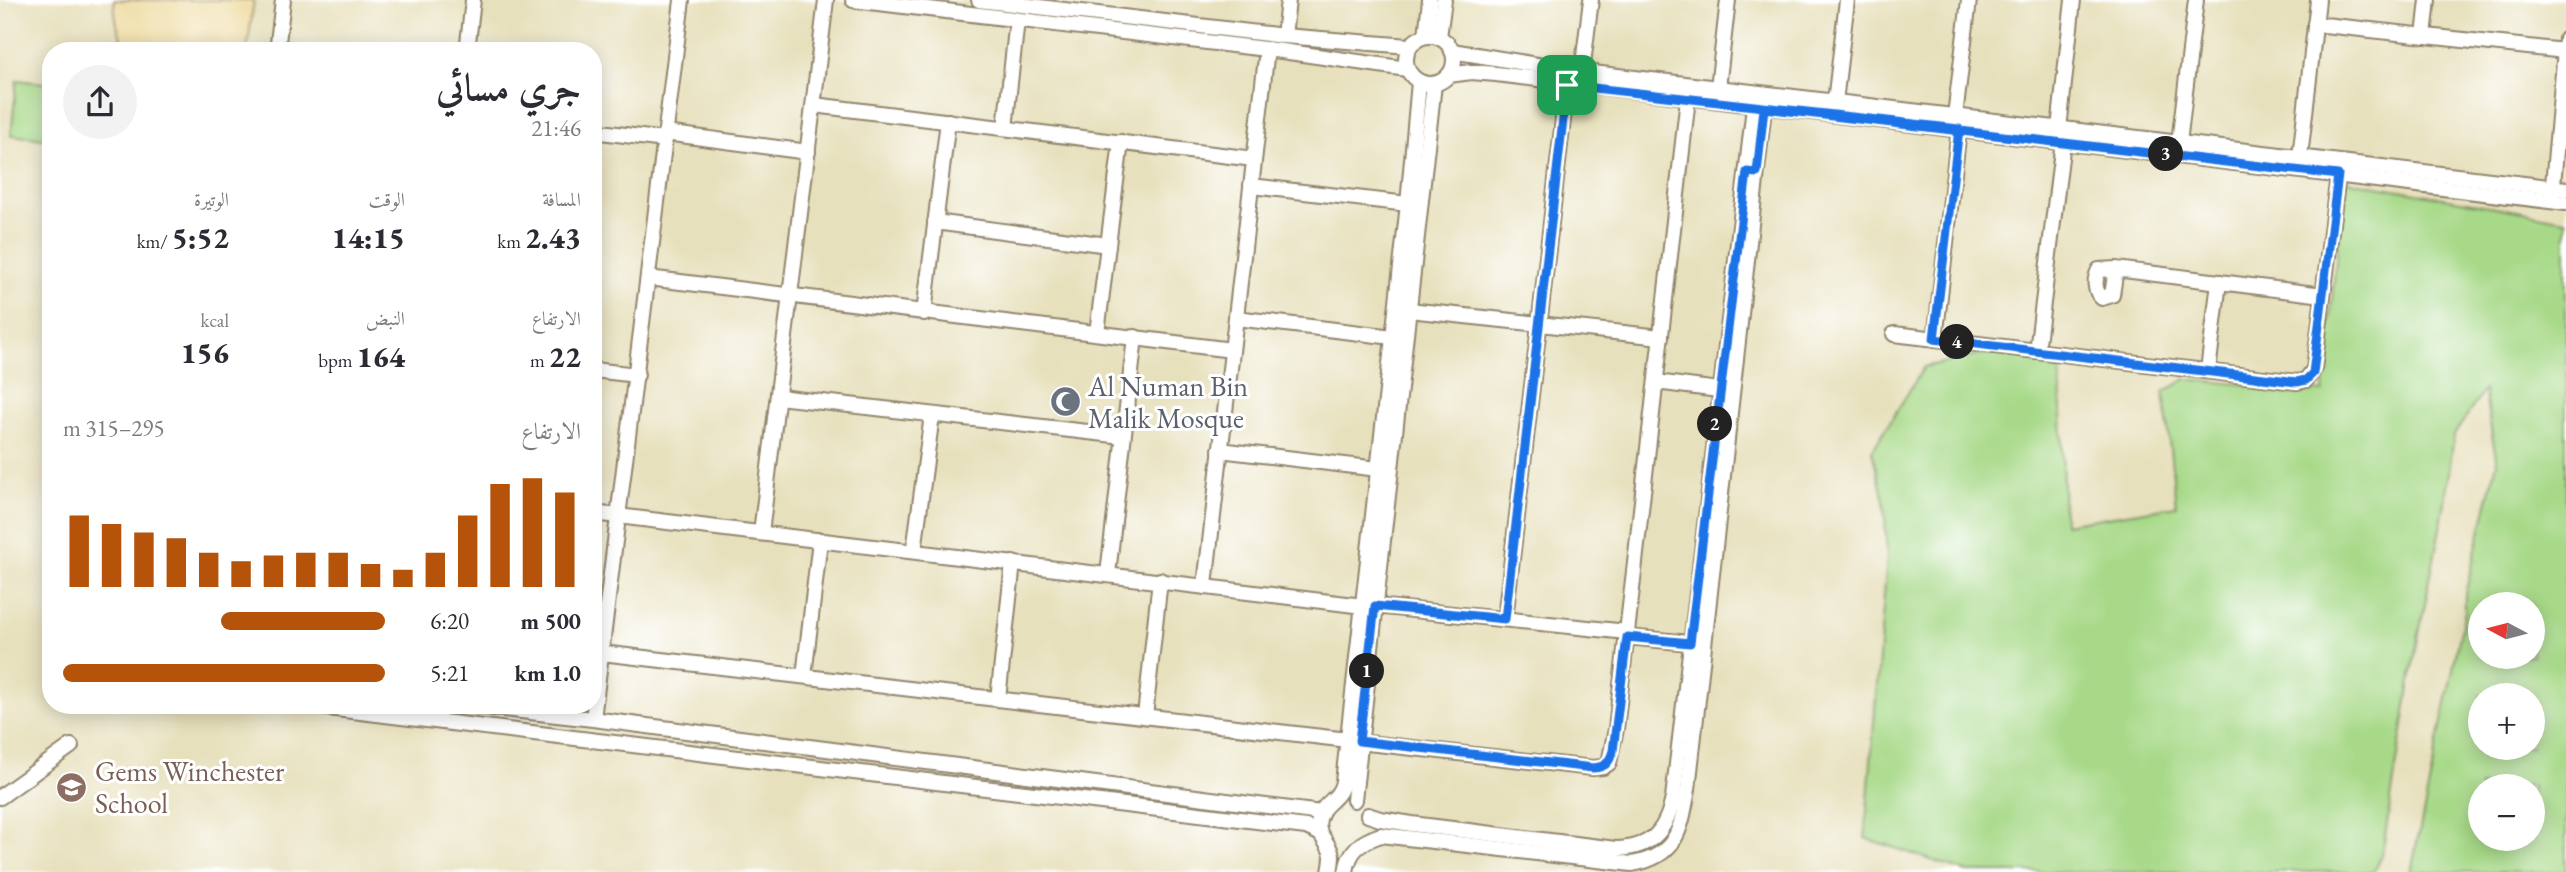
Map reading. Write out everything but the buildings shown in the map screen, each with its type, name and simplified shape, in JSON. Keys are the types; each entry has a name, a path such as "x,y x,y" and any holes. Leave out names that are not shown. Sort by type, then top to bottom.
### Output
{"street":[{"path":"279,42 283,0"},
{"path":"468,42 473,0"},
{"path":"761,533 826,0"},
{"path":"853,0 1267,49 1407,69 1427,83"},
{"path":"979,0 1030,3 1283,36 1409,46"},
{"path":"1283,36 1288,0"},
{"path":"1430,0 1432,37"},
{"path":"1432,37 1444,0"},
{"path":"1581,72 1591,0"},
{"path":"1718,88 1728,0"},
{"path":"1835,102 1847,0"},
{"path":"1934,339 1969,0"},
{"path":"2037,351 2073,0"},
{"path":"2179,143 2196,0"},
{"path":"2300,157 2318,0"},
{"path":"2424,36 2428,0"},
{"path":"602,626 619,516 684,2"},
{"path":"1005,128 1017,20"},
{"path":"2315,24 2424,36 2565,45 2559,195"},
{"path":"1407,69 1405,57 1409,46 1416,39 1432,37 1447,43 1452,51 1454,64 1449,75"},
{"path":"1205,585 1267,49"},
{"path":"1452,51 1581,72 1835,102 1957,123"},
{"path":"1427,83 1449,75 1471,72 1759,107 1957,123 2061,135 2207,153 2338,175 2559,195"},
{"path":"1369,606 1378,469 1408,204 1427,83"},
{"path":"1330,872 1332,856 1318,827 1321,813 1335,800 1343,785 1353,741 1409,310 1427,83"},
{"path":"1505,619 1567,85"},
{"path":"602,652 1353,741 1602,767 1609,762 1613,751 1688,99"},
{"path":"814,105 1254,159"},
{"path":"1328,846 1342,851 1385,835 1632,864 1660,855 1671,845 1679,832 1689,775 1759,107"},
{"path":"924,313 948,121"},
{"path":"602,132 808,152"},
{"path":"2061,135 2179,143 2207,153 2300,157 2559,195"},
{"path":"1097,333 1121,142"},
{"path":"1368,815 1384,820 1468,832 1616,849 1631,849 1643,845 1654,838 1663,827 1670,813 1719,390 1752,172"},
{"path":"1894,334 2297,382 2306,380 2314,369 2338,175"},
{"path":"1251,186 1408,204"},
{"path":"935,222 1108,245"},
{"path":"2116,269 2323,295"},
{"path":"648,278 1232,350"},
{"path":"2208,371 2219,282"},
{"path":"1409,310 1661,337"},
{"path":"1236,318 1394,337"},
{"path":"1108,574 1135,337"},
{"path":"602,371 637,375"},
{"path":"1656,382 1719,390"},
{"path":"778,397 1122,436"},
{"path":"914,551 932,415"},
{"path":"1220,450 1378,469"},
{"path":"602,514 1690,643"},
{"path":"804,676 820,540"},
{"path":"998,699 1013,563"},
{"path":"1145,716 1160,580"},
{"path":"378,714 1306,827 1319,833"},
{"path":"548,714 1321,813"},
{"path":"593,714 593,719"},
{"path":"671,749 695,745 724,749 730,744 727,737"},
{"path":"1353,741 1354,800"},
{"path":"0,797 71,746"},
{"path":"769,762 763,755 767,747 802,751 823,750"},
{"path":"1335,800 1354,800 1364,807 1368,815 1369,833 1348,858 1346,872"}],"green space":[{"path":"17,80 42,83 42,139 11,135"},
{"path":"2344,180 2566,220 2566,872 2411,872 2465,611 2465,594 2497,463 2484,390 2454,435 2444,508 2412,669 2382,855 2373,872 1967,872 1865,838 1887,556 1884,500 1872,451 1924,367 2015,348 2060,370 2064,524 2176,506 2164,392 2186,379 2323,392"}],"sand":[{"path":"114,0 254,0 248,42 124,42 116,21"}],"place":[{"name":"Al Numan Bin Malik Mosque","path":"1065,402"},
{"name":"Gems Winchester School","path":"72,787"}],"route":[{"path":"1567,85 1505,619 1375,606 1359,741 1478,756 1602,767 1609,762 1613,751 1627,637 1690,643 1747,172 1757,173 1764,108 1959,129 2338,175 2313,373 2306,380 2297,382 1934,339 1959,129 1567,85"}]}
